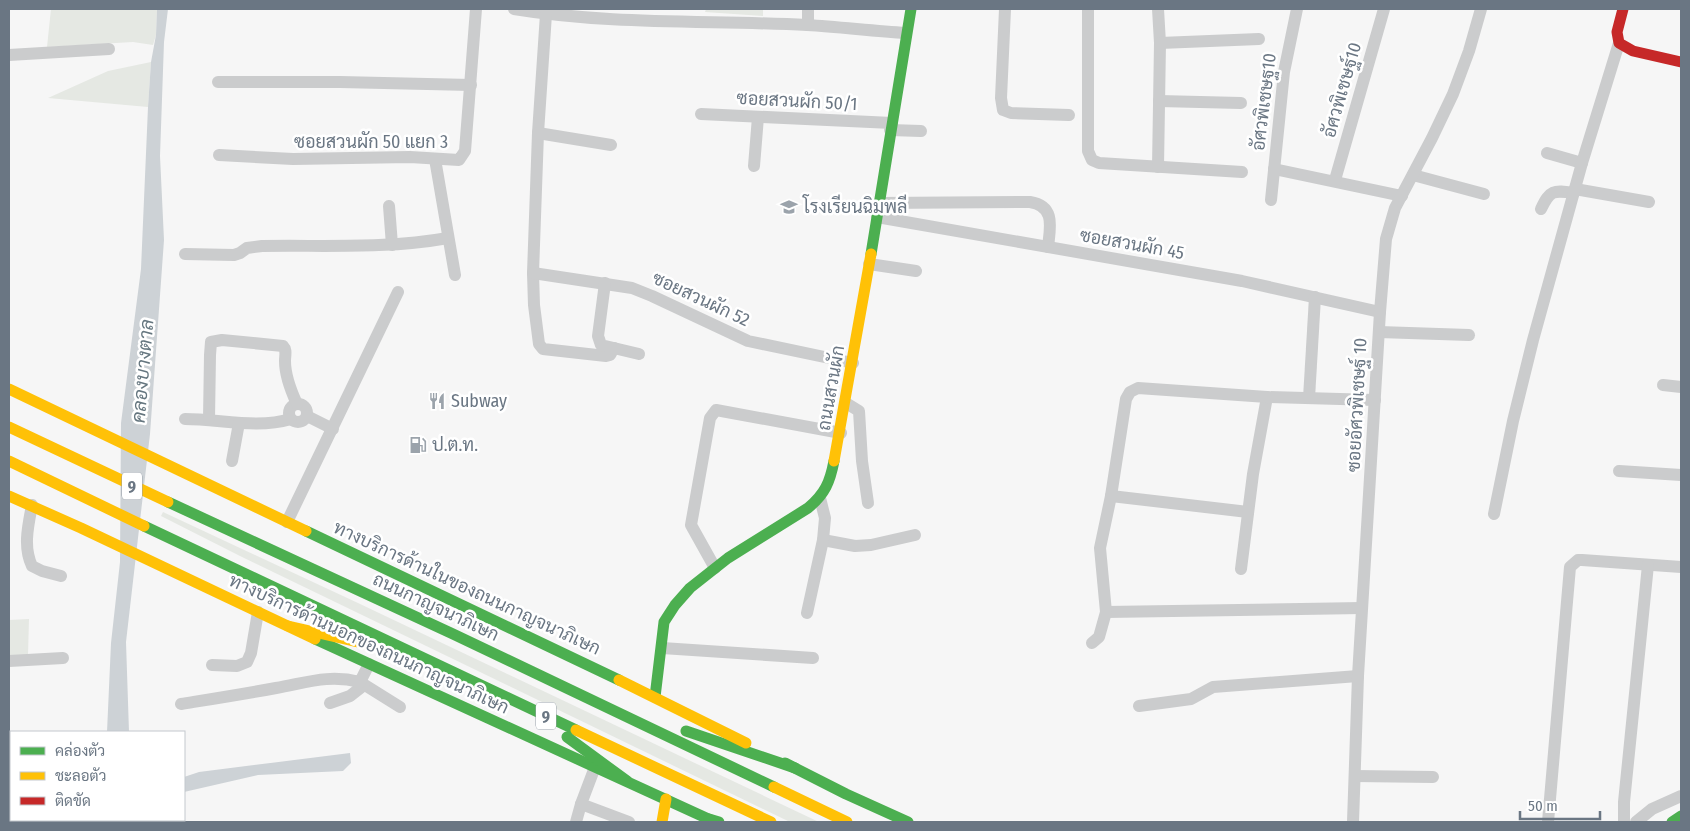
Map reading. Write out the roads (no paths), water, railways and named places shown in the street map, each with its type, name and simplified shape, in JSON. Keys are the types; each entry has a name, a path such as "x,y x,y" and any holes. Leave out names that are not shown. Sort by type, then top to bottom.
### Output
{"main road":[{"name":"ถนนสวนผัก","path":"655,696 662,648 662,632 670,611 685,591 715,568 808,508 820,498 831,478 853,363 911,9"},
{"path":"1623,9 1617,32 1619,42 1633,50 1681,62"},
{"name":"ทางบริการด้านในของถนนกาญจนาภิเษก","path":"9,389 655,696 795,768 908,822"},
{"name":"ถนนกาญจนาภิเษก","path":"9,427 76,460 593,699 848,822"},
{"name":"9","path":"9,461 771,822"},
{"name":"ทางบริการด้านนอกของถนนกาญจนาภิเษก","path":"9,496 32,505 369,664 714,821"},
{"path":"288,626 412,653"},
{"path":"593,699 795,768"},
{"path":"524,706 626,781"},
{"path":"662,822 666,799"},
{"path":"1672,822 1681,815"}],"street":[{"name":"ซอยสวนผัก 50 แยก 3","path":"219,155 293,160 410,158 459,160 463,156 471,85 476,9"},
{"path":"514,9 549,12 655,15 808,25 906,34"},
{"path":"808,9 808,25"},
{"path":"1005,9 1001,98 1004,110 1011,113 1069,115"},
{"path":"1088,9 1089,157 1099,163 1242,172"},
{"path":"1158,9 1160,42 1158,167"},
{"name":"อัศวพิเชษฐ10","path":"1271,200 1284,66 1297,9"},
{"name":"อัศวพิเชษฐ์10","path":"1335,180 1384,9"},
{"name":"ซอยอัศวพิเชษฐ์ 10","path":"1354,822 1358,676 1378,332 1386,239 1390,223 1402,196 1453,94 1469,51 1481,9"},
{"path":"549,12 538,133 533,273 534,305 539,344 542,349 606,356 614,348"},
{"path":"1160,42 1259,39"},
{"path":"1494,514 1513,420 1574,191 1619,42"},
{"path":"9,55 109,49"},
{"path":"218,82 471,85"},
{"path":"1159,101 1241,103"},
{"name":"ซอยสวนผัก 50/1","path":"701,114 891,127 921,131"},
{"path":"754,166 758,117"},
{"path":"538,133 611,145"},
{"path":"1547,153 1582,163"},
{"path":"435,159 455,274"},
{"path":"1274,169 1335,180 1402,196"},
{"path":"1413,174 1484,194"},
{"path":"1541,209 1546,197 1555,191 1574,191 1649,202"},
{"path":"879,203 1039,203 1046,209 1051,221 1048,247"},
{"path":"389,206 392,245"},
{"name":"ซอยสวนผัก 45","path":"877,217 1242,281 1380,312"},
{"path":"185,254 234,254 240,253 247,248 262,246 392,245 423,243 448,238"},
{"path":"869,264 916,271"},
{"name":"ซอยสวนผัก 52","path":"533,273 605,283 641,291 748,341 853,363"},
{"path":"605,283 598,336 601,344 639,354"},
{"path":"287,522 398,292"},
{"path":"1308,398 1315,297"},
{"path":"1378,332 1469,335"},
{"path":"210,419 210,355 212,342 222,340 283,346 286,350 287,376 297,404 305,407 307,416"},
{"path":"1663,385 1681,387"},
{"path":"1092,643 1099,638 1106,612 1100,548 1111,496 1126,399 1130,392 1138,388 1267,397 1375,400"},
{"path":"1241,569 1248,512 1267,397"},
{"path":"846,403 860,411 862,461 868,503"},
{"path":"291,419 290,410 297,404"},
{"path":"715,568 692,524 710,418 714,411 841,433"},
{"path":"307,416 333,429"},
{"path":"185,419 210,419 238,423 278,423 291,419 300,422 307,416"},
{"path":"232,461 238,423"},
{"path":"1619,470 1681,475"},
{"path":"1111,496 1248,512"},
{"path":"807,613 823,540 825,518 820,498"},
{"path":"32,505 26,542 29,561 32,566 42,571 61,576"},
{"path":"823,540 855,546 871,545 915,535"},
{"path":"1548,822 1570,567 1578,560 1681,566"},
{"path":"1624,822 1624,802 1648,565"},
{"path":"1106,612 1362,608"},
{"path":"212,665 237,666 247,662 251,654 258,612"},
{"path":"662,648 813,658"},
{"path":"9,661 63,658"},
{"path":"330,703 350,696 362,684 369,664"},
{"path":"1139,706 1190,699 1213,688 1358,676"},
{"path":"181,704 278,688 321,678 348,679 362,684 400,707"},
{"path":"576,822 595,767"},
{"path":"1355,776 1433,777"},
{"path":"1636,822 1652,809 1681,796"},
{"path":"581,804 628,822"},
{"path":"1661,822 1681,815"}],"water":[{"name":"คลองบางตาล","path":"157,9 168,9 164,42 160,156 164,240 150,434 126,642 129,731 107,731 111,643 120,562 121,423 141,269 148,107 151,62 156,35"},
{"path":"350,753 351,763 343,771 258,775 185,792 185,777 199,772"}],"place":[{"name":"โรงเรียนฉิมพลี","path":"789,207"},
{"name":"Subway","path":"437,401"},
{"name":"ป.ต.ท.","path":"418,445"}]}
